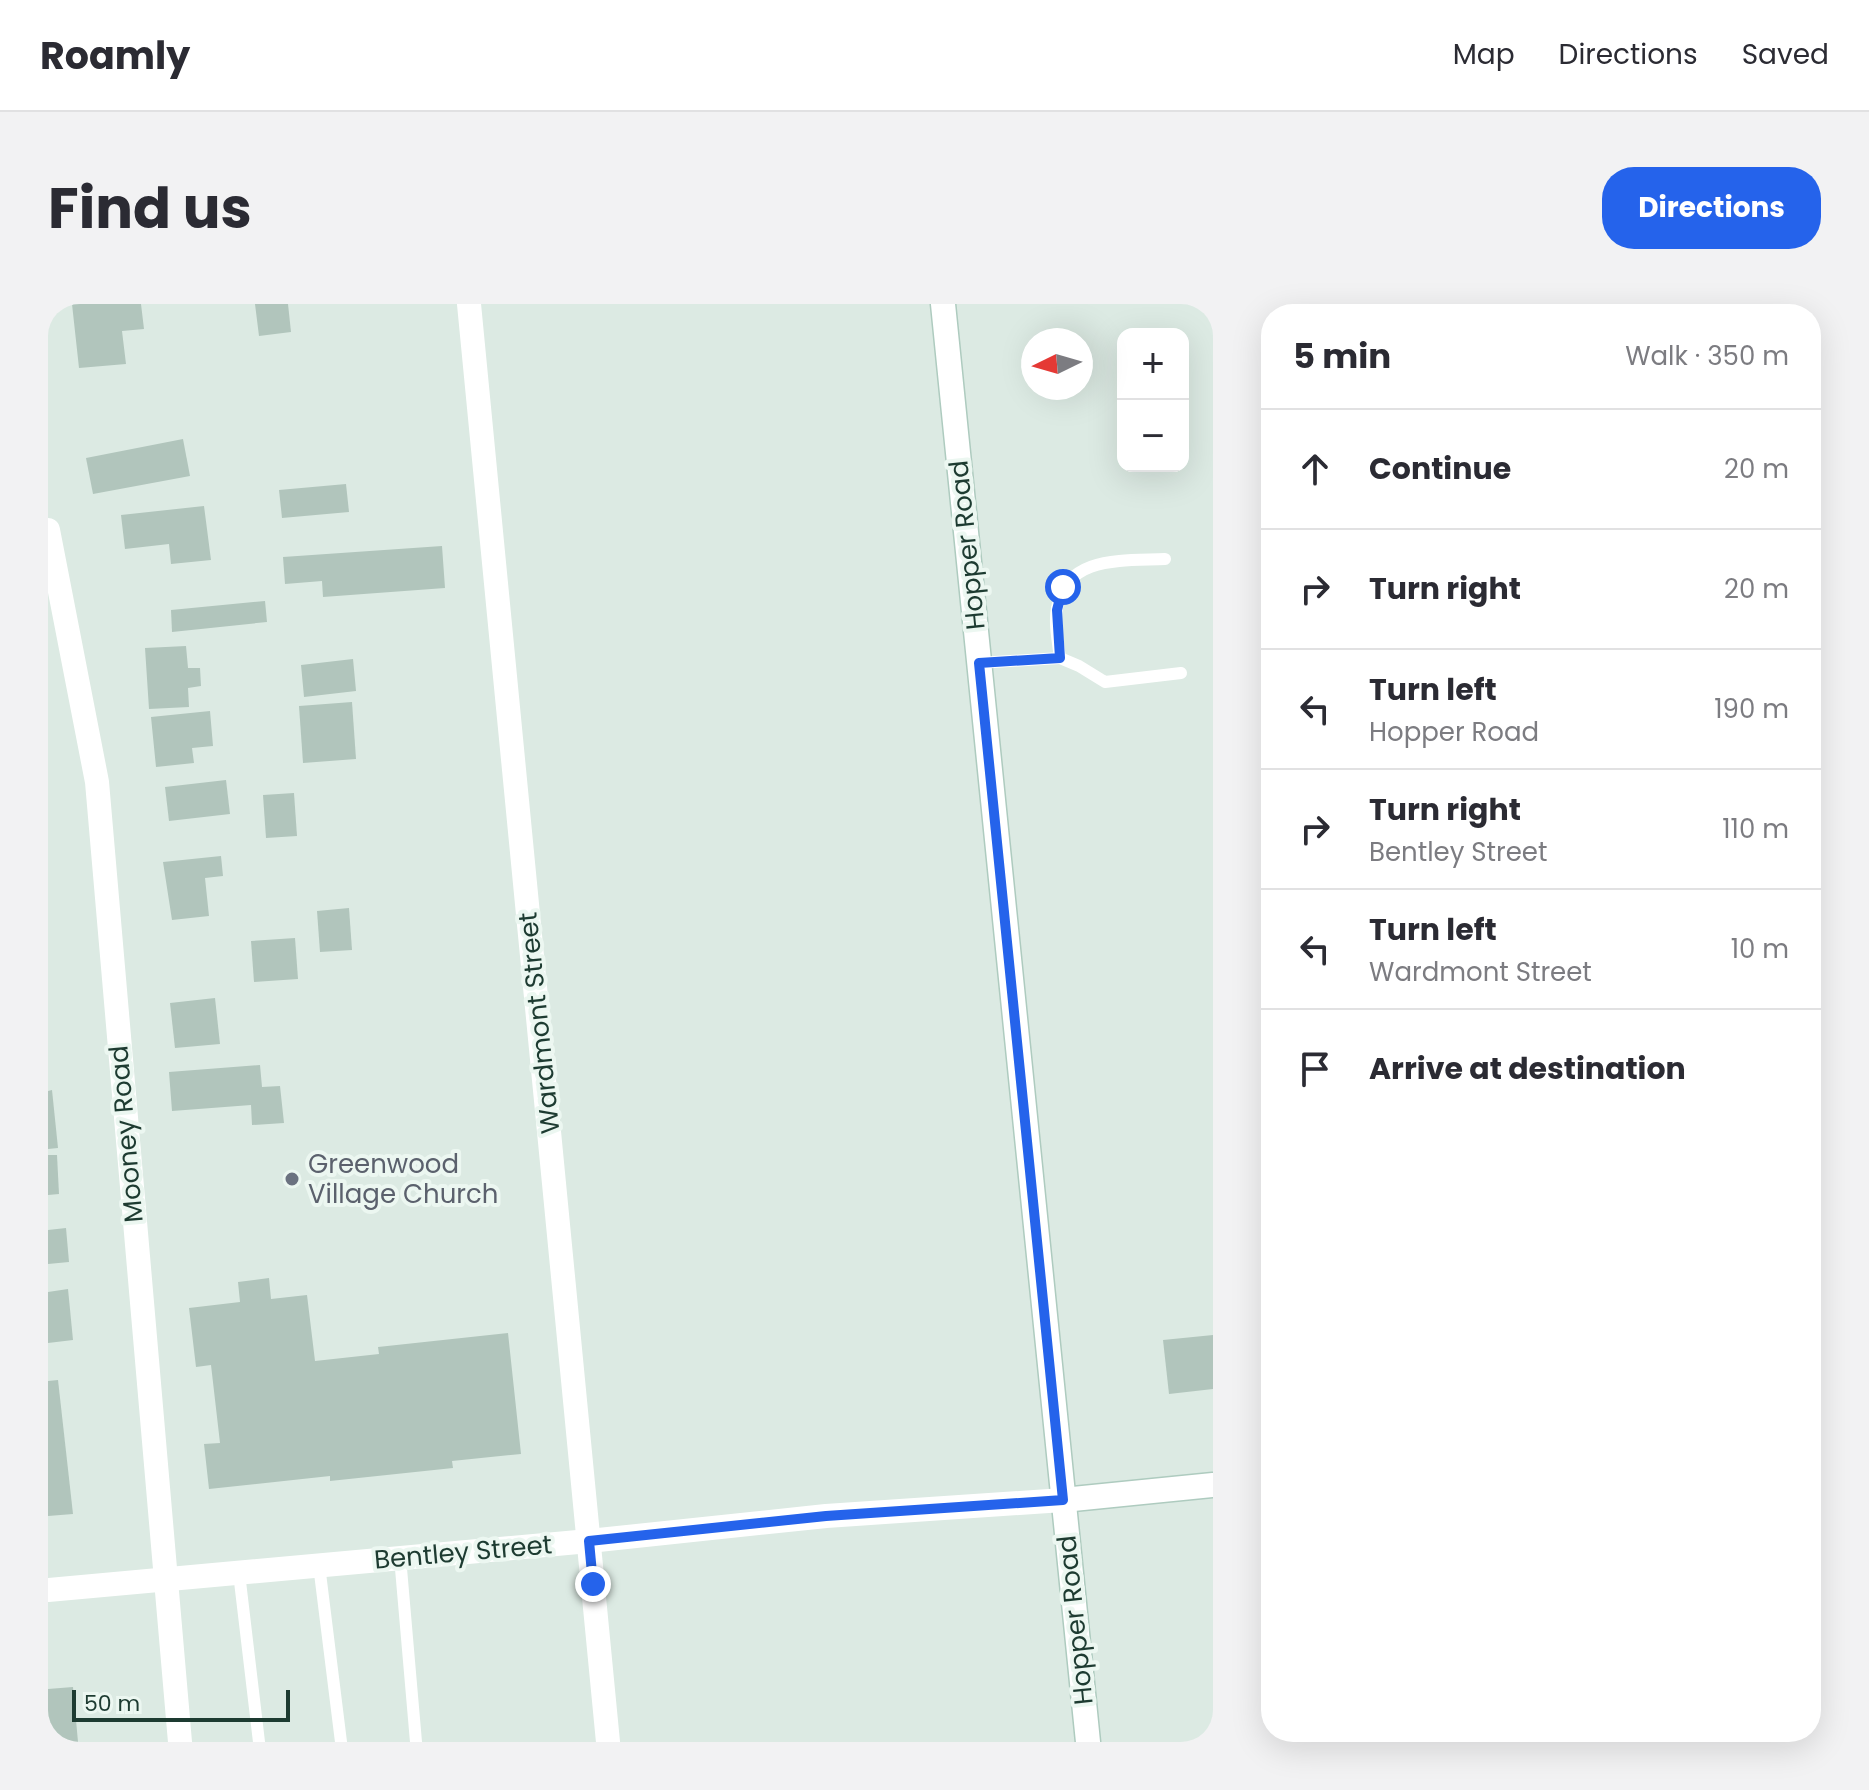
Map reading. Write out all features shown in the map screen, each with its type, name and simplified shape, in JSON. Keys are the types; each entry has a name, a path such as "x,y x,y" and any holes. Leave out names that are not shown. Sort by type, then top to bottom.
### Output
{"street":[{"name":"Wardmont Street","path":"469,304 608,1742"},
{"name":"Hopper Road","path":"943,304 1088,1742"},
{"name":"Mooney Road","path":"48,530 97,782 180,1742"},
{"name":"Bentley Street","path":"48,1590 589,1541 826,1516 1063,1500 1213,1485"}],"lane":[{"path":"1060,658 1057,610 1063,587 1078,572 1100,562 1165,559"},
{"path":"979,663 1060,658 1105,682 1181,673"},
{"path":"400,1557 416,1742"},
{"path":"319,1565 341,1742"},
{"path":"239,1573 259,1742"}],"building":[{"path":"72,304 141,304 144,329 122,331 126,364 79,368"},
{"path":"255,304 288,304 291,332 259,336"},
{"path":"183,439 190,476 93,494 86,458"},
{"path":"346,484 349,512 282,518 279,490"},
{"path":"204,506 211,560 171,564 169,544 125,549 121,515"},
{"path":"442,546 445,588 323,597 322,581 285,584 283,557"},
{"path":"265,601 267,622 172,632 171,610"},
{"path":"186,646 188,668 200,668 201,686 188,688 189,707 149,709 145,648"},
{"path":"353,659 356,691 304,697 301,665"},
{"path":"352,702 356,759 303,763 299,706"},
{"path":"210,711 213,746 192,748 194,763 156,767 151,717"},
{"path":"226,780 230,814 169,821 165,787"},
{"path":"294,793 297,836 266,838 263,795"},
{"path":"221,856 223,876 205,878 209,916 172,920 163,862"},
{"path":"349,908 352,950 320,952 317,911"},
{"path":"295,938 298,979 254,982 251,941"},
{"path":"215,998 220,1044 175,1048 170,1003"},
{"path":"260,1065 262,1087 280,1086 284,1123 252,1125 251,1105 172,1111 169,1072"},
{"path":"52,1090 58,1148 48,1149 48,1091"},
{"path":"48,1155 57,1155 59,1194 48,1195"},
{"path":"66,1228 69,1262 48,1264 48,1230"},
{"path":"269,1278 271,1299 307,1295 315,1361 379,1354 378,1347 508,1333 521,1454 452,1461 453,1468 330,1481 330,1476 209,1489 204,1444 220,1443 211,1365 196,1367 189,1308 240,1302 238,1282"},
{"path":"68,1289 73,1340 48,1343 48,1292"},
{"path":"1213,1335 1213,1389 1169,1394 1163,1340"},
{"path":"58,1380 73,1514 48,1516 48,1381"},
{"path":"73,1687 78,1742 48,1742 48,1689"}],"place":[{"name":"Greenwood Village Church","path":"292,1179"}],"route":[{"path":"593,1584 589,1541 826,1516 1063,1500 979,663 1060,658 1057,610 1063,587"}]}
